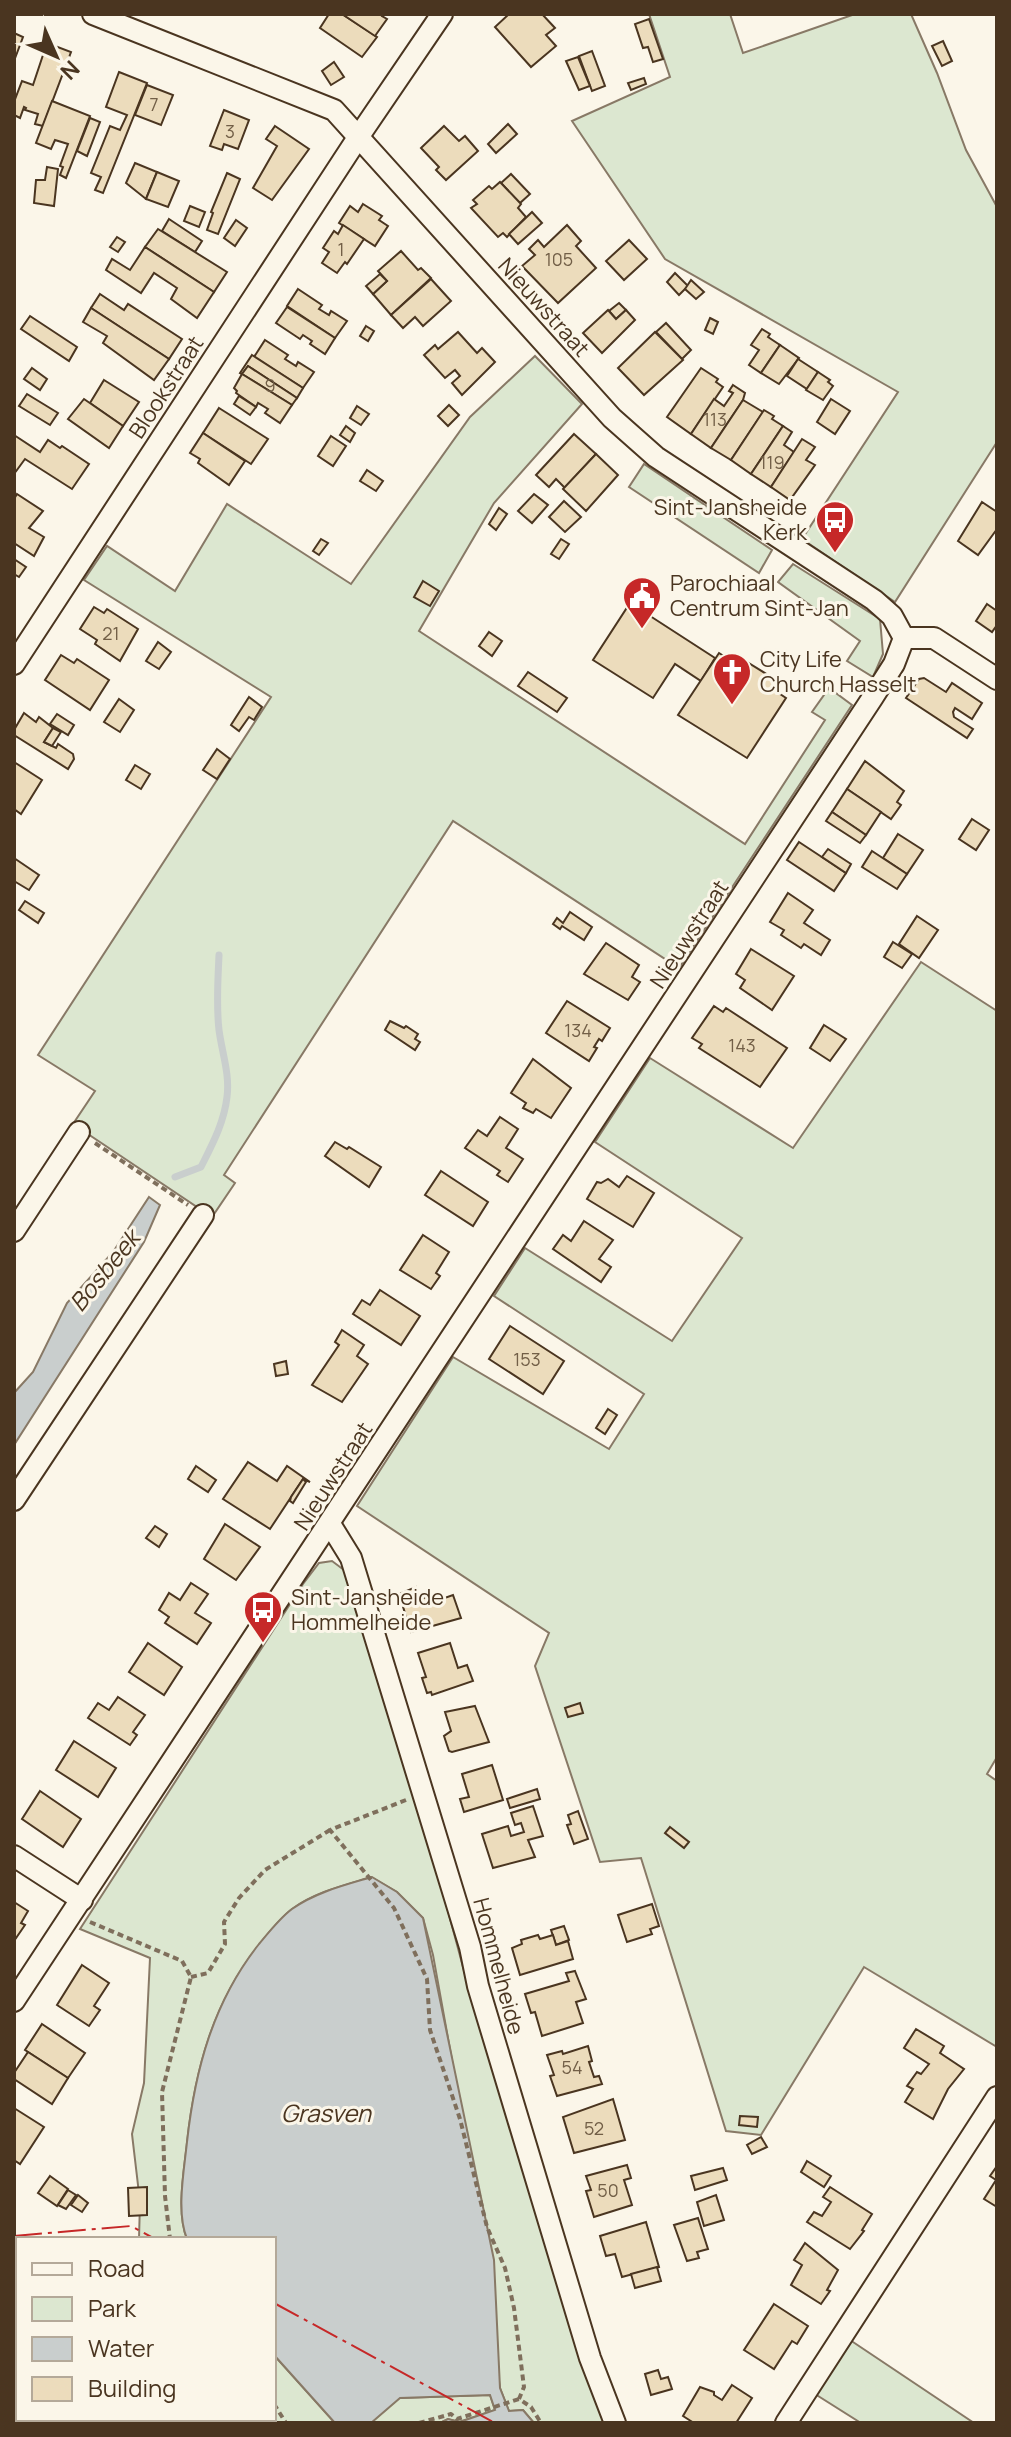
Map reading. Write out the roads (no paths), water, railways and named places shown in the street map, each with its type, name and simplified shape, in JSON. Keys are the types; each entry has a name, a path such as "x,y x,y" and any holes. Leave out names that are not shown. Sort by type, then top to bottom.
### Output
{"street":[{"name":"Nieuwstraat","path":"14,2001 873,697 894,664 904,638 892,616 874,600 656,457 612,418 334,110 93,14"},
{"path":"359,136 442,14"},
{"name":"Blookstraat","path":"14,664 359,136"},
{"path":"904,638 934,638 997,679"},
{"path":"14,1231 79,1132"},
{"path":"14,1500 203,1215"},
{"name":"Hommelheide","path":"330,1524 351,1558 470,1947 478,1986 585,2343 615,2423"},
{"path":"14,1856 77,1907"},
{"path":"786,2423 997,2097"}],"water":[{"path":"149,1197 160,1205 144,1242 14,1445 14,1393 33,1372 67,1303 113,1252"},
{"name":"Grasven","path":"372,1877 397,1892 423,1918 494,2260 500,2388 509,2411 523,2410 534,2423 440,2423 448,2419 460,2422 495,2410 490,2395 400,2398 371,2423 335,2423 276,2357 276,2237 186,2237 181,2204 191,2115 201,2063 218,2013 243,1966 279,1921 301,1903"}],"waterway":[{"name":"Bosbeek","path":"175,1177 201,1167 217,1134 225,1107 228,1088 219,1030 219,955"}],"place":[{"name":"Sint-Jansheide Kerk","path":"835,554"},
{"name":"Parochiaal Centrum Sint-Jan","path":"642,630"},
{"name":"City Life Church Hasselt","path":"732,706"},
{"name":"Sint-Jansheide Hommelheide","path":"263,1644"}]}
